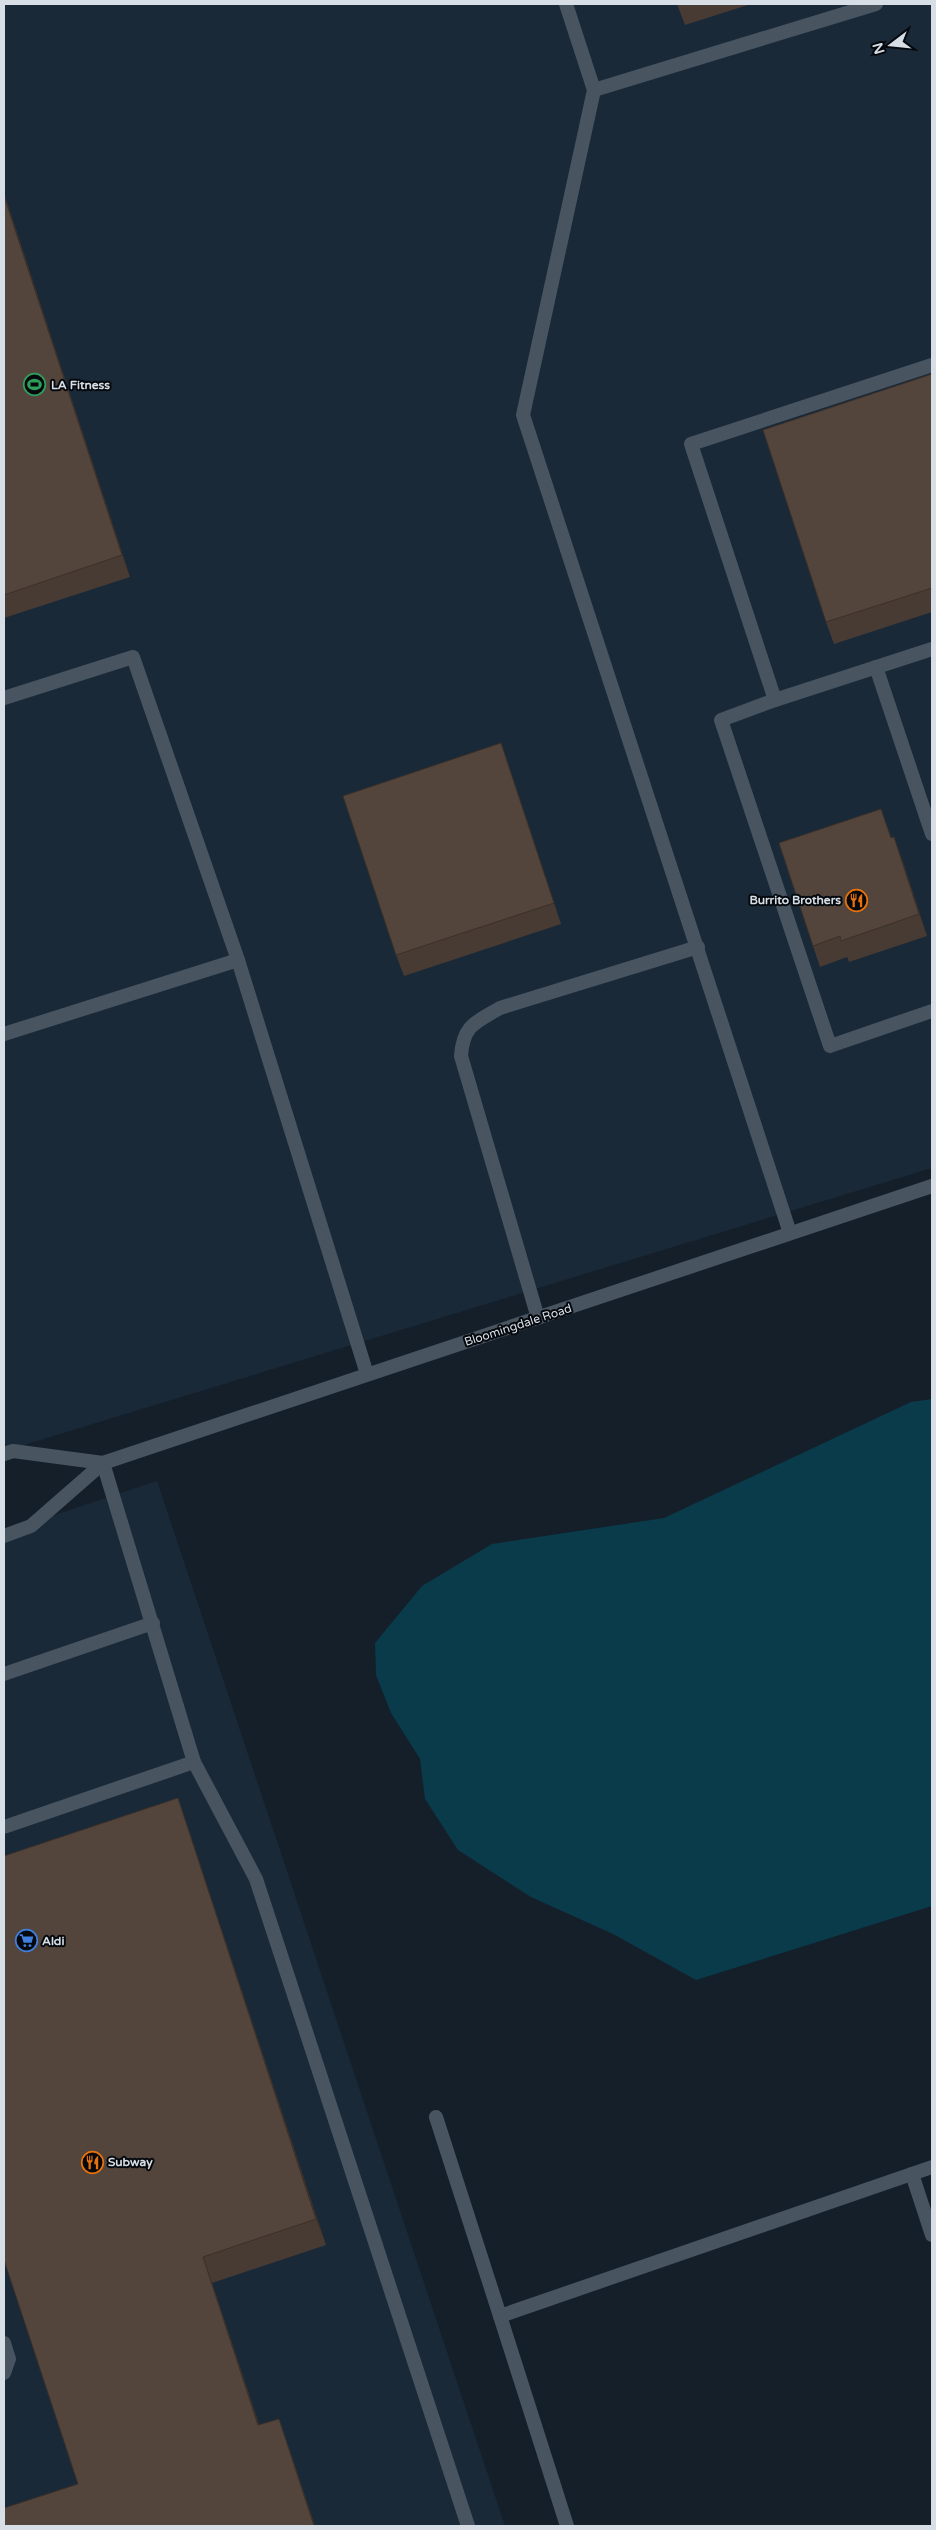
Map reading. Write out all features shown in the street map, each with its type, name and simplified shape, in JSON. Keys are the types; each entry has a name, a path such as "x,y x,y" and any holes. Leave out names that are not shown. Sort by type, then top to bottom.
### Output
{"main road":[{"path":"566,4 594,90 523,415 790,1233"},
{"path":"594,90 876,4"},
{"path":"775,700 692,444 932,365"},
{"path":"932,649 775,700 721,720 830,1046 932,1011"},
{"path":"4,698 134,657 238,960 367,1374"},
{"path":"876,667 932,834"},
{"path":"538,1318 461,1056 462,1039 472,1024 500,1008 698,947"},
{"path":"4,1034 238,960"},
{"name":"Bloomingdale Road","path":"4,1536 31,1526 103,1463 932,1186"},
{"name":"Bloomingdale Road","path":"4,1454 13,1451 103,1463"},
{"path":"103,1463 194,1762 256,1879 468,2526"},
{"path":"4,1674 153,1623"},
{"path":"4,1827 194,1762"},
{"path":"436,2116 567,2526"},
{"path":"500,2316 932,2167"},
{"path":"912,2174 932,2235"},
{"path":"4,2346 9,2359 4,2373"}],"shaded area":[{"path":"4,4 932,4 932,1168 4,1451"},
{"path":"932,1399 932,1906 696,1980 613,1934 531,1897 458,1850 425,1799 420,1759 391,1713 376,1675 375,1643 422,1586 492,1544 664,1518 911,1402"},
{"path":"157,1481 505,2526 4,2526 4,1532"}],"building":[{"name":"LA Fitness","path":"4,196 122,555 4,595"},
{"path":"932,374 932,588 826,622 763,430"},
{"path":"501,743 554,903 396,955 343,796"},
{"name":"Burrito Brothers","path":"881,809 891,838 894,837 919,914 841,941 840,936 813,946 779,843"},
{"path":"178,1798 316,2219 203,2257 258,2425 279,2419 314,2526 4,2526 4,2508 78,2484 4,2260 4,1856"}],"place":[{"name":"LA Fitness","path":"35,385"},
{"name":"Burrito Brothers","path":"857,900"},
{"name":"Aldi","path":"26,1941"},
{"name":"Subway","path":"92,2162"}]}
